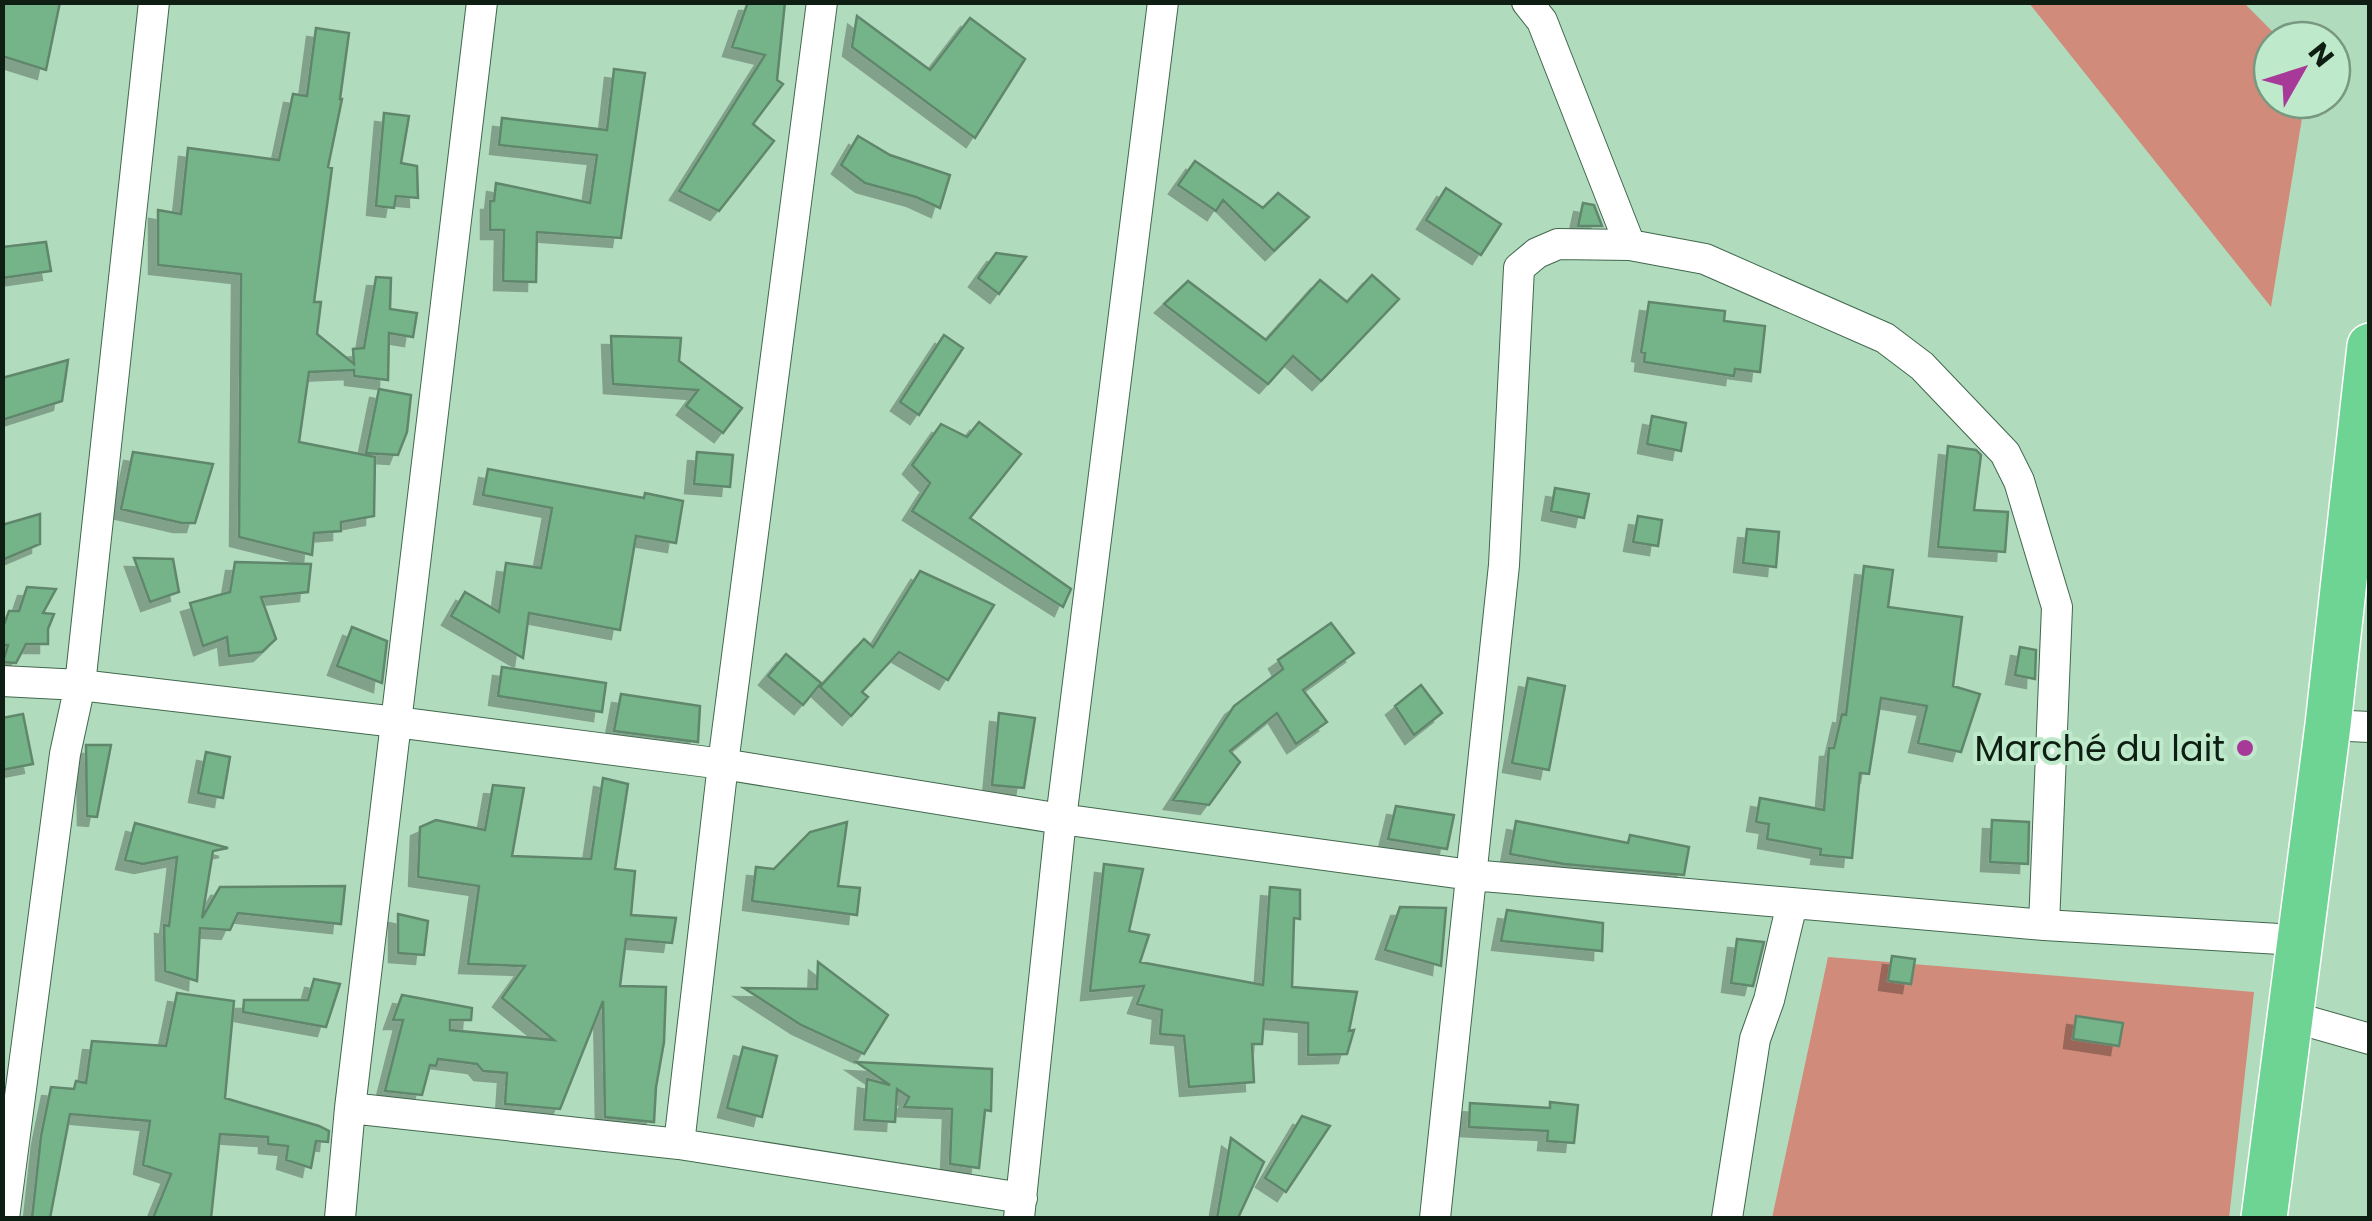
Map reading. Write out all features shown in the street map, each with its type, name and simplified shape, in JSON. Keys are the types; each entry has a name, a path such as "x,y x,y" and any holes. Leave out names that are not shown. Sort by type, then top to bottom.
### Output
{"highway":[{"path":"2264,1218 2298,940 2349,726 2370,346"}],"street":[{"path":"4,1218 66,754 80,685 154,2"},
{"path":"340,1218 482,2"},
{"path":"679,1144 723,764 822,2"},
{"path":"350,1108 679,1144 1020,1208 1061,819 1163,2"},
{"path":"1527,2 1542,22 1630,245"},
{"path":"1436,1218 1504,564 1519,268 1537,253 1558,244 1630,245 1706,258 1884,338 1922,366 2005,453 2019,480 2057,607 2044,926"},
{"path":"2,682 80,685 723,764 1061,819 1472,874 2044,926 2298,940"},
{"path":"1727,1218 1755,1038 1792,904"},
{"path":"2289,1016 2370,1039"}],"shaded area":[{"path":"2029,3 2244,3 2261,20 2252,20 2252,120 2302,120 2271,307"},
{"path":"1828,957 2254,992 2229,1218 1772,1218"}],"building":[{"path":"2,2 60,2 46,70 2,56"},
{"path":"748,2 785,2 777,80 783,84 753,124 774,141 719,211 679,191 765,55 732,47"},
{"path":"857,16 930,70 970,18 1025,59 975,138 852,47"},
{"path":"316,28 349,33 342,99 328,167 332,168 314,302 321,302 317,334 354,364 353,349 364,348 376,277 391,278 390,309 417,313 413,337 389,333 388,380 354,376 354,370 309,372 299,442 375,457 374,516 341,522 341,531 314,533 312,555 239,537 241,274 158,265 158,210 181,214 188,148 279,160 293,94 307,96"},
{"path":"614,69 645,73 621,238 537,232 536,282 503,281 504,230 490,230 490,201 494,201 496,183 590,203 597,155 499,145 502,118 607,130"},
{"path":"384,113 409,116 401,163 417,166 418,198 396,196 394,208 376,206"},
{"path":"858,136 890,155 950,175 940,208 865,183 841,165"},
{"path":"1195,161 1263,208 1278,193 1309,217 1274,251 1223,200 1216,211 1178,185"},
{"path":"1446,188 1501,224 1481,255 1426,220"},
{"path":"1583,203 1594,205 1602,226 1578,226"},
{"path":"46,242 51,271 2,278 2,247"},
{"path":"996,253 1026,257 999,294 978,278"},
{"path":"1372,275 1399,299 1321,381 1293,356 1268,384 1164,304 1188,281 1266,340 1320,280 1347,302"},
{"path":"1649,302 1725,311 1724,321 1765,326 1760,372 1735,369 1734,376 1644,362 1645,353 1641,352"},
{"path":"944,335 963,348 919,415 900,402"},
{"path":"611,336 681,338 679,361 742,408 723,433 686,406 698,390 613,384"},
{"path":"68,360 62,401 2,420 2,378"},
{"path":"379,389 411,395 407,432 398,455 366,453"},
{"path":"1652,416 1686,423 1681,451 1647,444"},
{"path":"979,422 1021,454 970,518 1071,589 1063,607 912,511 930,483 912,465 941,424 967,437"},
{"path":"1948,446 1976,450 1981,455 1974,510 2008,512 2005,552 1938,547"},
{"path":"133,452 213,464 195,523 121,509"},
{"path":"697,452 733,455 730,487 694,484"},
{"path":"488,469 644,498 645,493 683,501 676,543 636,536 620,630 529,613 523,658 451,616 465,592 499,612 506,563 541,568 552,508 483,495"},
{"path":"1555,488 1589,494 1584,518 1551,511"},
{"path":"40,514 40,544 2,560 2,525"},
{"path":"1638,516 1662,520 1658,546 1633,542"},
{"path":"1747,529 1779,532 1776,567 1743,563"},
{"path":"134,558 173,559 179,592 150,602"},
{"path":"235,562 311,564 308,592 261,597 276,639 262,652 229,656 227,637 203,646 190,603 230,592"},
{"path":"1864,566 1893,570 1888,607 1962,617 1953,686 1980,694 1961,752 1918,743 1927,706 1881,698 1869,774 1860,773 1852,858 1820,855 1821,849 1767,839 1769,824 1756,822 1760,798 1824,810 1829,748 1834,748 1842,714 1846,715"},
{"path":"920,571 994,605 948,680 899,652 862,692 868,697 851,716 820,687 864,639 873,647"},
{"path":"27,587 56,589 43,613 54,614 48,644 26,644 16,663 3,662 8,645 4,645 3,627 9,611 19,611"},
{"path":"1331,623 1354,653 1303,690 1327,722 1296,744 1277,713 1230,751 1240,762 1209,805 1173,800 1234,706 1283,669 1278,660"},
{"path":"352,627 387,641 382,683 337,666"},
{"path":"2020,647 2036,650 2035,679 2015,675"},
{"path":"786,654 821,683 803,705 768,676"},
{"path":"502,667 606,683 602,712 498,696"},
{"path":"1528,678 1565,686 1549,770 1512,763"},
{"path":"1421,685 1442,713 1414,735 1395,706"},
{"path":"621,694 700,706 698,742 614,731"},
{"path":"999,713 1035,718 1024,788 992,785"},
{"path":"23,714 33,764 2,770 2,718"},
{"path":"86,745 111,745 97,817 87,816"},
{"path":"206,752 230,757 223,798 198,793"},
{"path":"603,778 628,784 615,869 635,871 631,915 676,918 672,943 626,939 620,986 666,987 654,1122 605,1117 603,1001 560,1109 505,1104 507,1073 438,1059 436,1066 430,1065 422,1095 385,1091 403,1020 393,1020 402,995 472,1008 471,1020 450,1020 450,1030 554,1040 502,998 525,966 468,964 479,886 418,877 420,827 436,820 485,830 493,785 524,788 512,856 591,859"},
{"path":"1396,806 1454,815 1447,849 1388,839"},
{"path":"1992,820 2029,822 2028,864 1990,862"},
{"path":"1516,821 1628,843 1630,835 1689,847 1684,875 1564,864 1510,854"},
{"path":"847,822 838,886 860,888 857,915 752,901 756,867 774,869 810,832"},
{"path":"135,823 228,848 213,851 202,918 220,887 345,886 341,924 238,913 230,930 200,928 197,981 165,971 164,925 169,926 177,857 143,864 125,860"},
{"path":"1104,864 1143,869 1129,931 1149,935 1140,962 1263,985 1270,887 1300,890 1300,919 1294,918 1292,987 1357,992 1349,1031 1354,1030 1347,1054 1308,1055 1308,1023 1264,1019 1262,1044 1252,1044 1254,1082 1189,1087 1184,1036 1160,1034 1162,1010 1137,1004 1144,986 1090,991"},
{"path":"1400,907 1446,908 1441,966 1385,950"},
{"path":"1507,910 1603,923 1602,951 1501,941"},
{"path":"398,914 428,921 424,955 398,953"},
{"path":"1737,939 1764,942 1753,986 1731,983"},
{"path":"1892,956 1915,959 1911,984 1888,981"},
{"path":"818,962 888,1015 864,1054 801,1025 744,988 817,989"},
{"path":"314,979 340,984 326,1027 243,1012 244,1000 308,1000"},
{"path":"177,993 234,1001 225,1098 319,1126 329,1131 328,1142 316,1141 311,1168 286,1160 288,1146 268,1144 268,1137 220,1134 211,1218 153,1218 171,1174 143,1165 150,1121 70,1114 50,1218 32,1218 51,1087 74,1089 76,1081 86,1083 92,1041 166,1046"},
{"path":"2076,1016 2123,1023 2119,1046 2073,1039"},
{"path":"743,1047 777,1056 762,1117 727,1108"},
{"path":"856,1062 992,1069 991,1111 985,1110 979,1168 950,1164 952,1109 904,1107 909,1097 897,1089 895,1122 864,1120 867,1079 890,1085"},
{"path":"1550,1102 1578,1105 1574,1143 1547,1141 1548,1131 1469,1127 1470,1103 1550,1108"},
{"path":"1302,1116 1330,1126 1286,1192 1265,1178"},
{"path":"1231,1138 1264,1162 1238,1218 1217,1218"}],"place":[{"name":"Marché du lait","path":"2245,748"}]}
